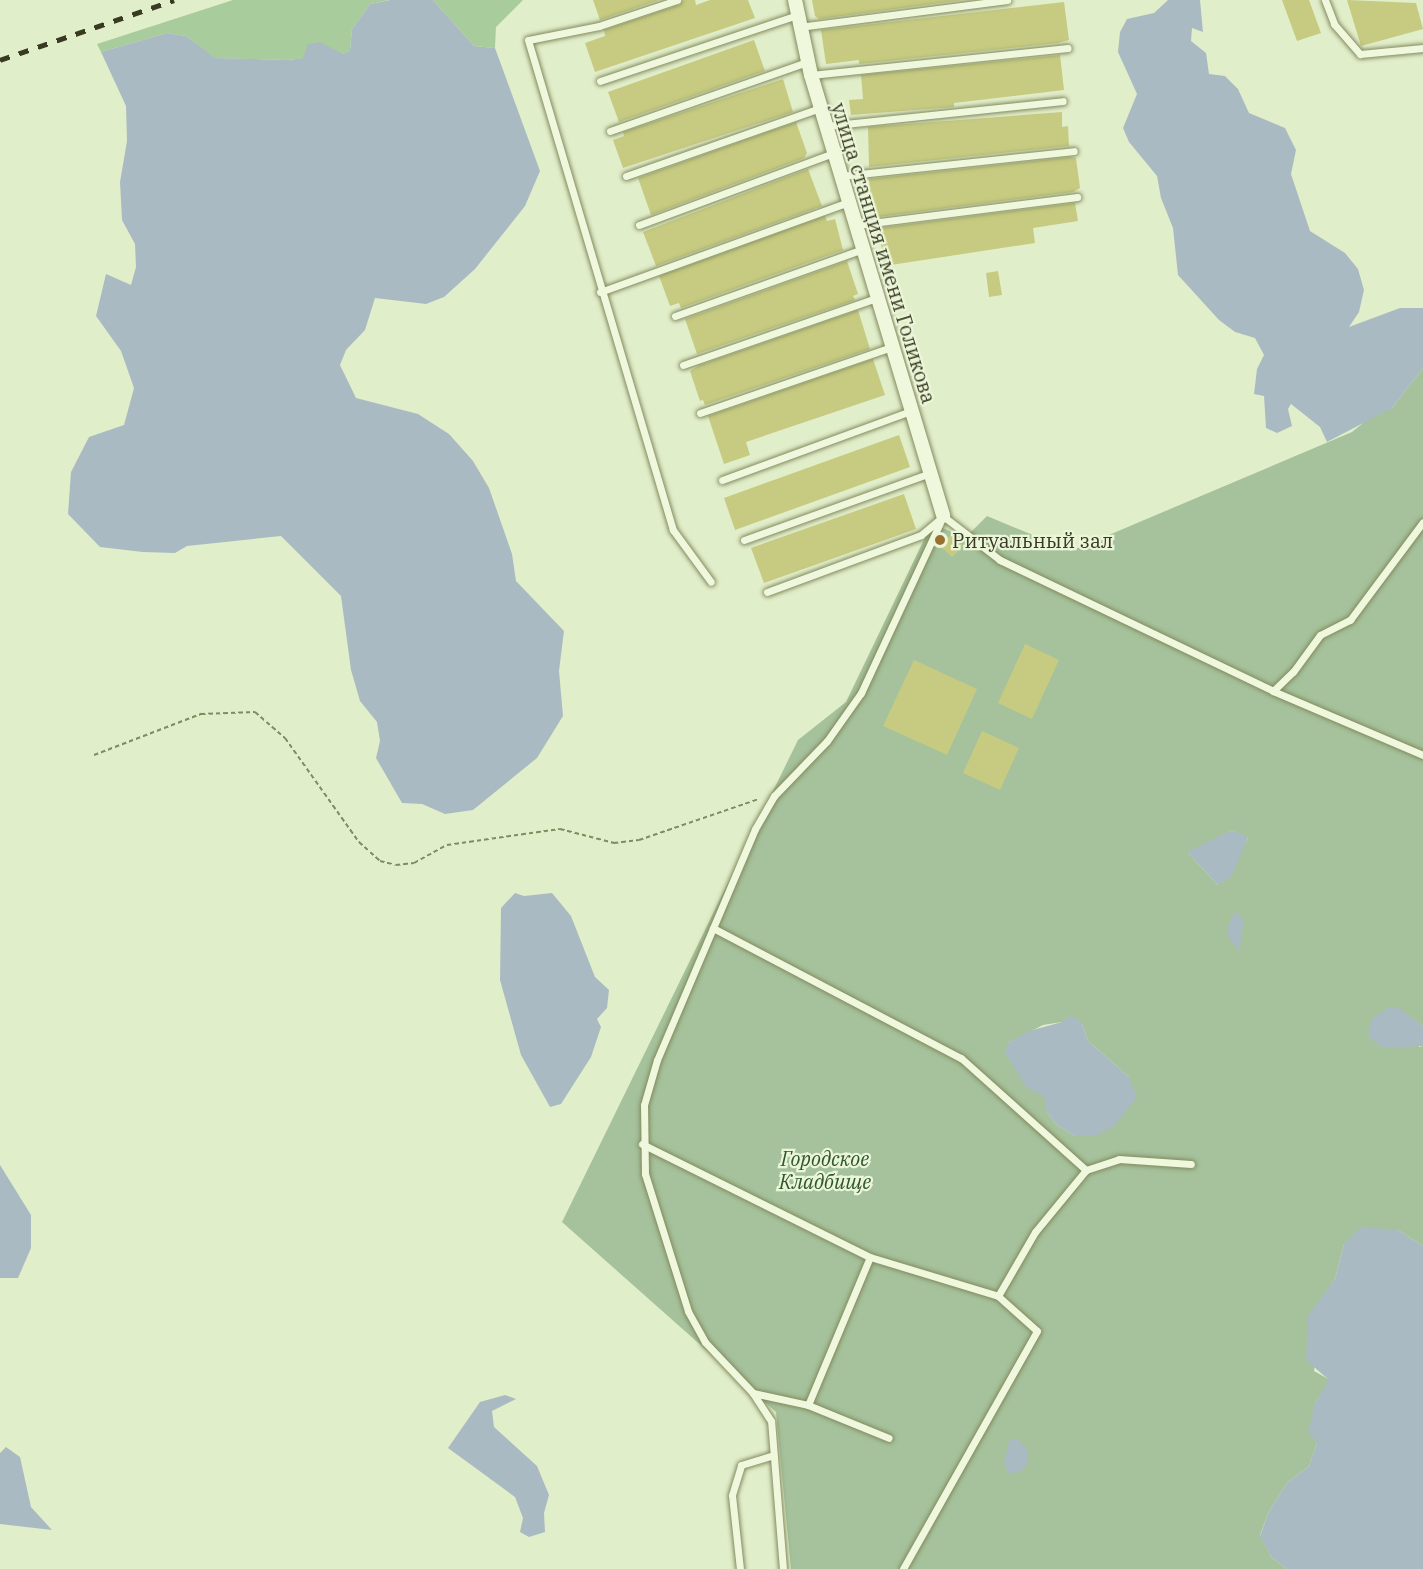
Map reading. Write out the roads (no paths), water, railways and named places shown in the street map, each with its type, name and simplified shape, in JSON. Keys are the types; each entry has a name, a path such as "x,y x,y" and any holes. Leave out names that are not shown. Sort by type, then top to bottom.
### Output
{"street":[{"name":"улица станция имени Голикова","path":"795,0 798,21 820,108 943,516"}],"lane":[{"path":"677,0 599,26 528,40 600,292 673,530 711,582"},
{"path":"600,81 798,21 1007,0"},
{"path":"1325,0 1334,24 1360,54 1423,48"},
{"path":"610,131 809,68 1068,48"},
{"path":"826,126 1063,101"},
{"path":"626,176 820,108"},
{"path":"841,176 1074,151"},
{"path":"639,225 834,153"},
{"path":"855,225 1077,197"},
{"path":"600,292 848,202"},
{"path":"675,316 863,249"},
{"path":"683,365 877,298"},
{"path":"700,412 892,347"},
{"path":"722,480 911,411"},
{"path":"744,540 930,473"},
{"path":"767,592 921,535 943,516"},
{"path":"943,516 1000,560 1273,691 1423,755"},
{"path":"783,1569 771,1422 753,1393 705,1342 688,1311 645,1174 642,1144 644,1105 657,1060 755,829 774,796 827,741 861,693 943,516"},
{"path":"1273,691 1293,672 1320,635 1350,620 1423,522"},
{"path":"713,928 961,1058 1086,1170"},
{"path":"642,1144 870,1257 998,1296 1037,1331 903,1569"},
{"path":"998,1296 1035,1232 1086,1170 1119,1159 1191,1164"},
{"path":"808,1405 870,1257"},
{"path":"753,1393 808,1405 889,1438"},
{"path":"740,1569 732,1495 741,1466 774,1455"}],"railway":[{"path":"0,60 174,0"}],"place":[{"name":"Ритуальный зал","path":"940,540"}],"park label":[{"name":"Городское Кладбище","path":"825,1170"}]}
